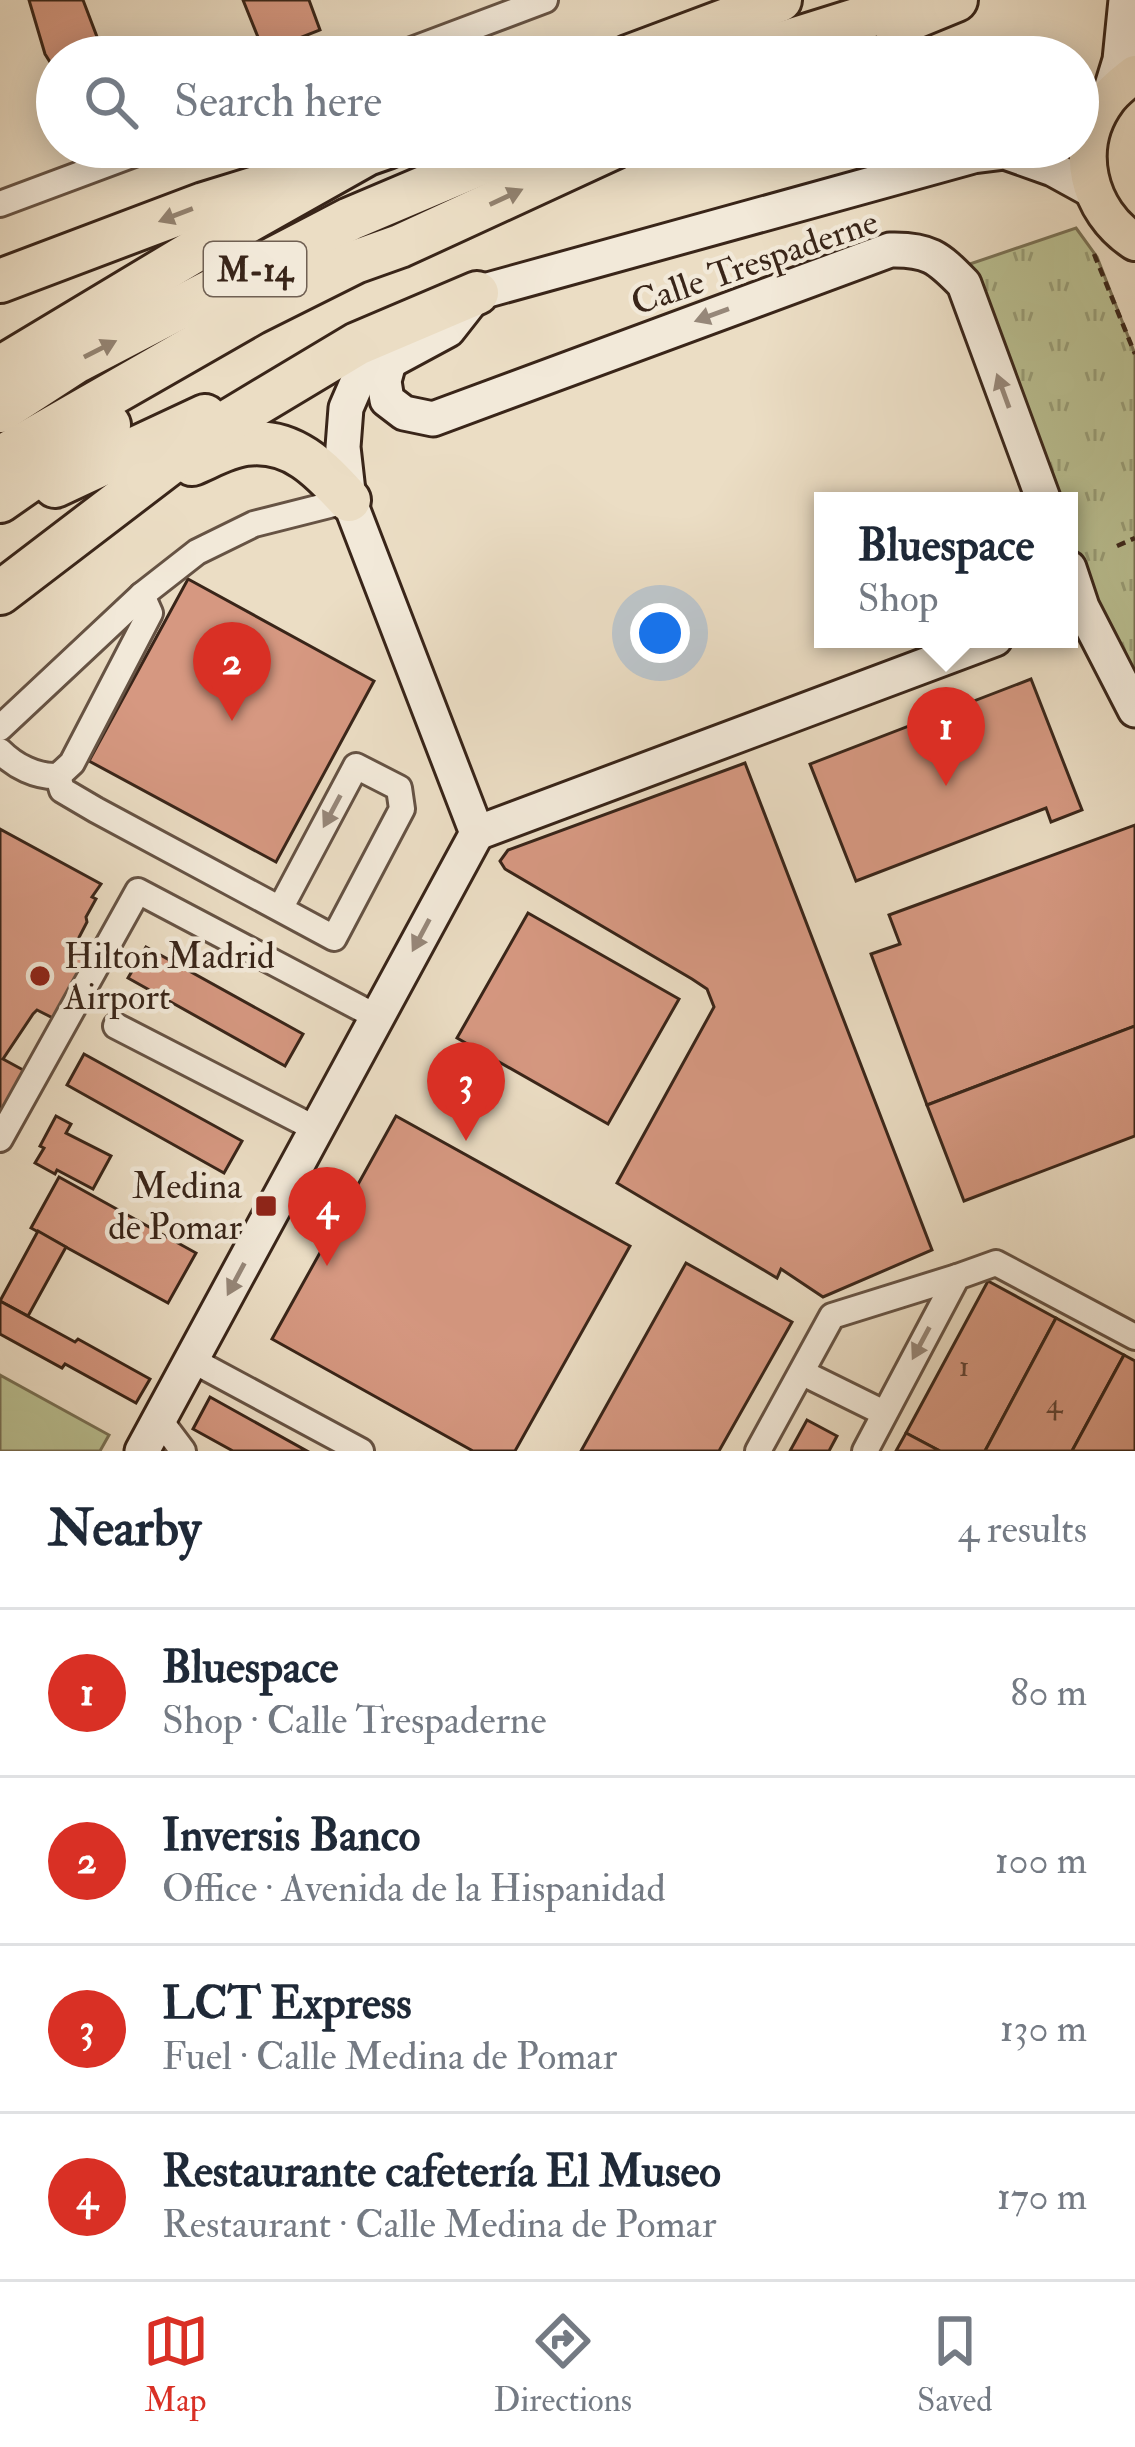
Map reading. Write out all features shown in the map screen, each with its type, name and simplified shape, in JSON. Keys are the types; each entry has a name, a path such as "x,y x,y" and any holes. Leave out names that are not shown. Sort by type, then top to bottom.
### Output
{"highway":[{"path":"684,36 780,0"},
{"path":"805,36 920,0"},
{"path":"868,36 956,0"},
{"name":"M-14","path":"0,280 204,204 322,168"},
{"name":"M-14","path":"0,368 193,252 346,168"},
{"name":"M-14","path":"0,411 77,361 350,219 470,168"},
{"path":"0,458 254,313 355,262 569,168"},
{"path":"0,500 181,380 365,280 400,246"},
{"path":"0,593 212,431 357,344 477,293"},
{"path":"0,513 214,412 280,389"},
{"path":"147,482 243,444 281,445 319,467 349,500"}],"main road":[{"path":"1099,113 1122,85"},
{"path":"1088,168 1114,239 1135,268"}],"street":[{"path":"449,36 545,0"},
{"path":"1122,85 1126,0"},
{"path":"0,204 97,168"},
{"path":"477,832 349,500 343,447 346,408 359,378 448,330 477,293 930,168"},
{"path":"1050,168 1093,191"},
{"name":"Calle Trespaderne","path":"389,359 384,381 387,400 404,413 433,419 890,250 917,249 942,261 964,284 1041,492"},
{"path":"0,728 142,595 197,552 254,524 349,500"},
{"path":"0,751 42,777 58,776 72,763 150,613 142,595"},
{"path":"1078,614 1135,710"},
{"path":"142,1451 477,832 971,648"},
{"path":"58,776 62,790 334,938 402,809 399,788 356,766 281,908"},
{"path":"0,1139 138,891 377,1017"},
{"path":"116,1026 316,1129"},
{"path":"758,1451 832,1316 996,1263 1135,1337"},
{"path":"865,1451 957,1277"},
{"path":"192,1360 361,1451"},
{"path":"803,1373 884,1413"},
{"path":"159,1419 183,1451"}],"path":[{"path":"1114,239 1097,257 1135,354"},
{"path":"1118,546 1135,538"}],"green space":[{"path":"1076,228 1097,257 1135,354 1135,684 1078,560 1078,492 1052,492 964,266"},
{"path":"0,1375 109,1435 100,1451 0,1451"}],"building":[{"path":"29,0 83,0 97,36 40,36"},
{"path":"243,0 309,0 320,30 305,36 258,36"},
{"path":"188,579 374,681 276,862 89,761"},
{"path":"1031,679 1082,810 1051,822 1046,808 856,881 810,764"},
{"path":"745,763 932,1250 823,1297 781,1269 777,1278 617,1183 714,1007 707,989 505,869 500,861 508,850"},
{"path":"1135,825 1135,1026 927,1105 871,954 900,944 889,915"},
{"name":"Hilton Madrid Airport","path":"0,829 101,884 72,951 88,960 53,1018 37,1010 3,1059 25,1071 0,1115"},
{"path":"528,913 679,999 608,1124 457,1038"},
{"path":"146,947 303,1034 285,1066 128,978"},
{"path":"1135,1026 1135,1136 964,1201 927,1105"},
{"path":"84,1054 242,1141 224,1173 67,1085"},
{"path":"56,1116 71,1124 66,1133 111,1156 93,1189 35,1163"},
{"path":"396,1116 630,1246 515,1451 473,1451 272,1339"},
{"path":"59,1177 196,1253 168,1303 31,1228"},
{"path":"38,1231 66,1247 28,1316 0,1301"},
{"path":"686,1263 792,1322 719,1451 581,1451"},
{"path":"988,1281 1056,1318 985,1451 940,1451 906,1433"},
{"path":"0,1301 150,1379 136,1403 0,1334"},
{"path":"1056,1318 1124,1355 1072,1451 985,1451"},
{"path":"1124,1355 1135,1361 1135,1451 1072,1451"},
{"path":"210,1397 307,1451 233,1451 193,1429"},
{"path":"807,1420 837,1436 829,1451 790,1451"},
{"path":"906,1433 940,1451 896,1451"}],"place":[{"name":"Inversis Banco","path":"232,721"},
{"name":"Bluespace","path":"946,786"},
{"name":"Hilton Madrid Airport","path":"40,976"},
{"name":"LCT Express","path":"466,1141"},
{"name":"Medina de Pomar","path":"266,1206"},
{"name":"Restaurante cafetería El Museo","path":"327,1266"}]}
